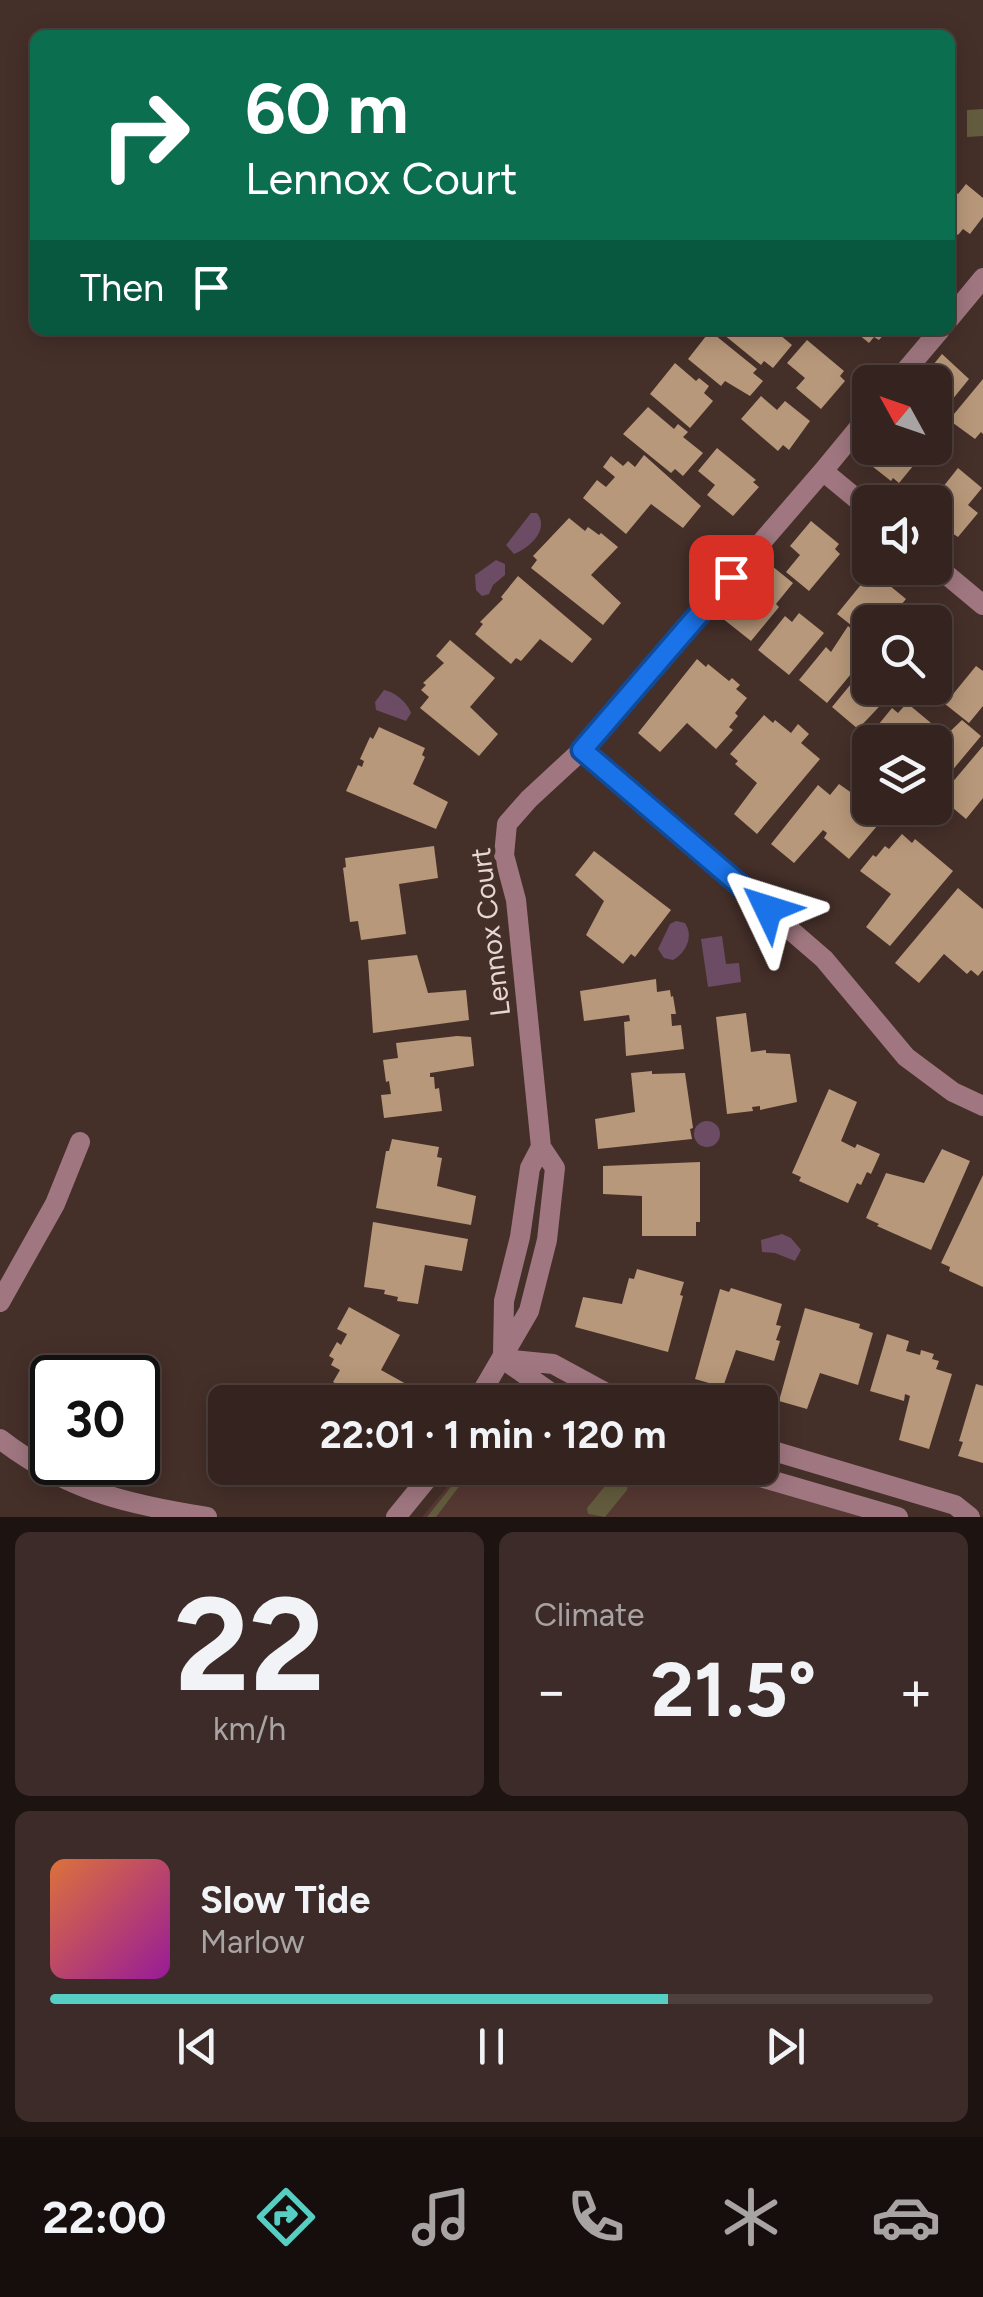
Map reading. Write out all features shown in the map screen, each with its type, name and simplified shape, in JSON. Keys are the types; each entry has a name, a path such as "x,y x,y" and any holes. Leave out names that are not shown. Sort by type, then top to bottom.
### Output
{"street":[{"path":"955,312 983,278"},
{"path":"910,365 936,335"},
{"name":"Lennox Court","path":"503,1359 504,1301 520,1237 530,1168 541,1147 516,900 504,855 507,824 582,750 852,436"},
{"path":"823,471 852,495"},
{"path":"952,579 983,605"},
{"path":"582,750 824,960 906,1056 953,1092 983,1106"},
{"path":"0,1302 55,1204 80,1142"},
{"path":"487,1385 503,1359"},
{"path":"503,1359 540,1385"},
{"path":"503,1359 553,1364 592,1385"},
{"path":"0,1439 64,1481 144,1507 207,1517"},
{"path":"778,1452 955,1506 970,1517"},
{"path":"778,1482 898,1517"},
{"path":"396,1517 422,1485"}],"shaded area":[{"path":"983,109 983,136 967,137 967,110"},
{"path":"531,513 537,513 540,519 539,532 514,554 506,545"},
{"path":"496,560 505,564 505,575 489,594 482,596 476,590 475,575"},
{"path":"384,690 407,705 411,713 406,721 376,710 375,702"},
{"path":"685,923 689,939 673,960 664,958 658,949 670,924"},
{"path":"722,936 726,964 739,963 741,982 708,987 701,939"},
{"path":"707,1121 716,1125 720,1134 716,1143 707,1147 698,1143 694,1134 698,1125"},
{"path":"782,1234 801,1250 795,1261 762,1252 761,1240"},
{"path":"449,1485 752,1485 862,1517 422,1517"},
{"path":"452,1485 460,1485 436,1517 427,1517"},
{"path":"628,1485 605,1517 588,1514 587,1508 605,1486"}],"building":[{"path":"966,184 983,198 983,217 970,234 963,229 958,235 955,232 955,192 958,194"},
{"path":"707,335 715,335 757,369 753,373 763,381 750,396 725,381 721,386 688,359"},
{"path":"724,335 780,335 792,345 773,368 764,361 761,365"},
{"path":"859,335 884,335 879,340 874,337 869,343"},
{"path":"807,340 844,371 840,376 845,381 821,409 796,388 805,378 787,363"},
{"path":"942,354 969,379 952,400 952,365 933,365"},
{"path":"675,363 696,381 699,378 709,386 704,393 713,401 690,428 650,394"},
{"path":"983,379 983,434 975,439 952,422 952,416"},
{"path":"761,396 777,410 785,401 810,421 789,450 783,445 778,451 741,419"},
{"path":"648,407 674,429 678,424 688,432 683,437 703,453 683,476 675,469 671,473 623,434"},
{"path":"717,448 756,480 753,482 759,487 733,516 707,495 715,485 698,471"},
{"path":"644,455 701,506 683,528 651,504 626,534 583,498 597,480 606,487 615,477 603,467 611,456 623,466 628,461 635,467"},
{"path":"871,465 914,465 899,483 893,478 891,481"},
{"path":"958,468 982,488 968,505 978,513 958,537 952,533 952,485 944,485"},
{"path":"569,518 585,531 588,527 601,533 618,547 591,575 621,603 603,625 531,568 537,560 533,556"},
{"path":"811,521 839,544 835,549 840,554 809,591 786,572 800,555 790,546"},
{"path":"772,566 793,583 751,641 722,618 761,570 766,574"},
{"path":"518,576 592,639 572,663 540,639 521,661 516,658 511,664 475,634 483,624 480,622 503,599"},
{"path":"861,585 889,585 906,599 901,605 852,605 852,626 837,614"},
{"path":"799,613 824,633 789,675 758,650 785,616 792,622"},
{"path":"848,626 852,629 852,673 827,703 799,680 826,647 831,652"},
{"path":"450,640 495,678 470,707 498,734 479,756 420,708 429,697 421,690 426,685 423,683 444,663 436,656"},
{"path":"697,659 729,681 732,678 740,685 736,689 747,698 735,713 738,716 729,727 733,730 716,749 687,723 660,752 638,733"},
{"path":"976,666 983,671 983,706 969,723 946,705 952,705 952,695"},
{"path":"852,683 852,705 881,705 862,725 853,725 832,707"},
{"path":"909,705 931,723 878,725 892,708 898,713"},
{"path":"764,715 791,733 798,724 809,734 801,743 820,759 757,834 734,814 757,783 735,764 738,761 730,754"},
{"path":"962,720 981,736 952,771 952,730"},
{"path":"379,727 425,748 413,784 448,802 436,829 346,791 358,765 362,767 364,761 360,759 370,737 373,739"},
{"path":"983,746 983,798 966,819 952,807 952,783"},
{"path":"839,784 852,793 852,825 878,825 849,859 824,838 827,833 823,830 794,863 771,844 818,785 830,795"},
{"path":"902,834 912,843 915,839 953,871 890,946 866,927 891,894 860,871 873,855 876,857 885,846 889,849"},
{"path":"434,846 438,878 399,884 406,934 361,940 358,921 350,922 345,858"},
{"path":"594,851 671,910 635,957 631,954 623,964 586,935 604,901 575,875"},
{"path":"958,888 983,909 983,970 978,976 971,970 967,974 944,954 919,983 895,963"},
{"path":"417,955 428,993 466,990 469,1020 373,1033 368,960"},
{"path":"656,979 657,992 670,990 673,996 676,1014 671,1014 672,1026 681,1025 684,1049 626,1056 624,1022 630,1021 629,1015 584,1021 580,991"},
{"path":"746,1013 751,1052 790,1054 797,1102 727,1114 716,1017"},
{"path":"471,1037 474,1066 430,1073 435,1089 439,1088 442,1111 384,1118 381,1095 391,1094 383,1060 398,1058 396,1043"},
{"path":"631,1073 685,1073 692,1139 598,1149 595,1119 635,1112"},
{"path":"829,1089 857,1102 841,1141 880,1154 871,1174 867,1172 861,1185 857,1183 848,1203 799,1181 801,1177 792,1173"},
{"path":"392,1139 439,1147 437,1157 442,1158 437,1186 476,1196 471,1225 376,1208 386,1151"},
{"path":"942,1149 970,1161 931,1250 866,1218 886,1173 924,1183"},
{"path":"700,1162 700,1222 696,1222 696,1236 642,1236 642,1196 603,1194 603,1166"},
{"path":"983,1175 983,1287 941,1263"},
{"path":"373,1222 468,1239 462,1271 425,1265 418,1304 397,1301 398,1297 384,1294 385,1290 364,1287"},
{"path":"637,1269 684,1282 668,1352 575,1327 583,1297 622,1304 629,1278 634,1279"},
{"path":"731,1288 782,1304 776,1325 781,1326 776,1340 780,1341 774,1361 736,1350 724,1385 716,1385 695,1379 720,1289 729,1292"},
{"path":"349,1307 400,1335 381,1370 408,1385 333,1382 340,1370 331,1365 334,1359 329,1356 347,1334 337,1329"},
{"path":"805,1308 860,1324 859,1328 873,1333 858,1385 820,1373 807,1409 779,1401"},
{"path":"887,1334 909,1341 906,1351 934,1354 932,1359 939,1361 936,1369 952,1374 929,1449 899,1440 910,1396 905,1394 904,1401 870,1391"},
{"path":"976,1384 983,1386 983,1463 958,1456"}],"route":[{"path":"731,577 582,750 768,909"}]}
